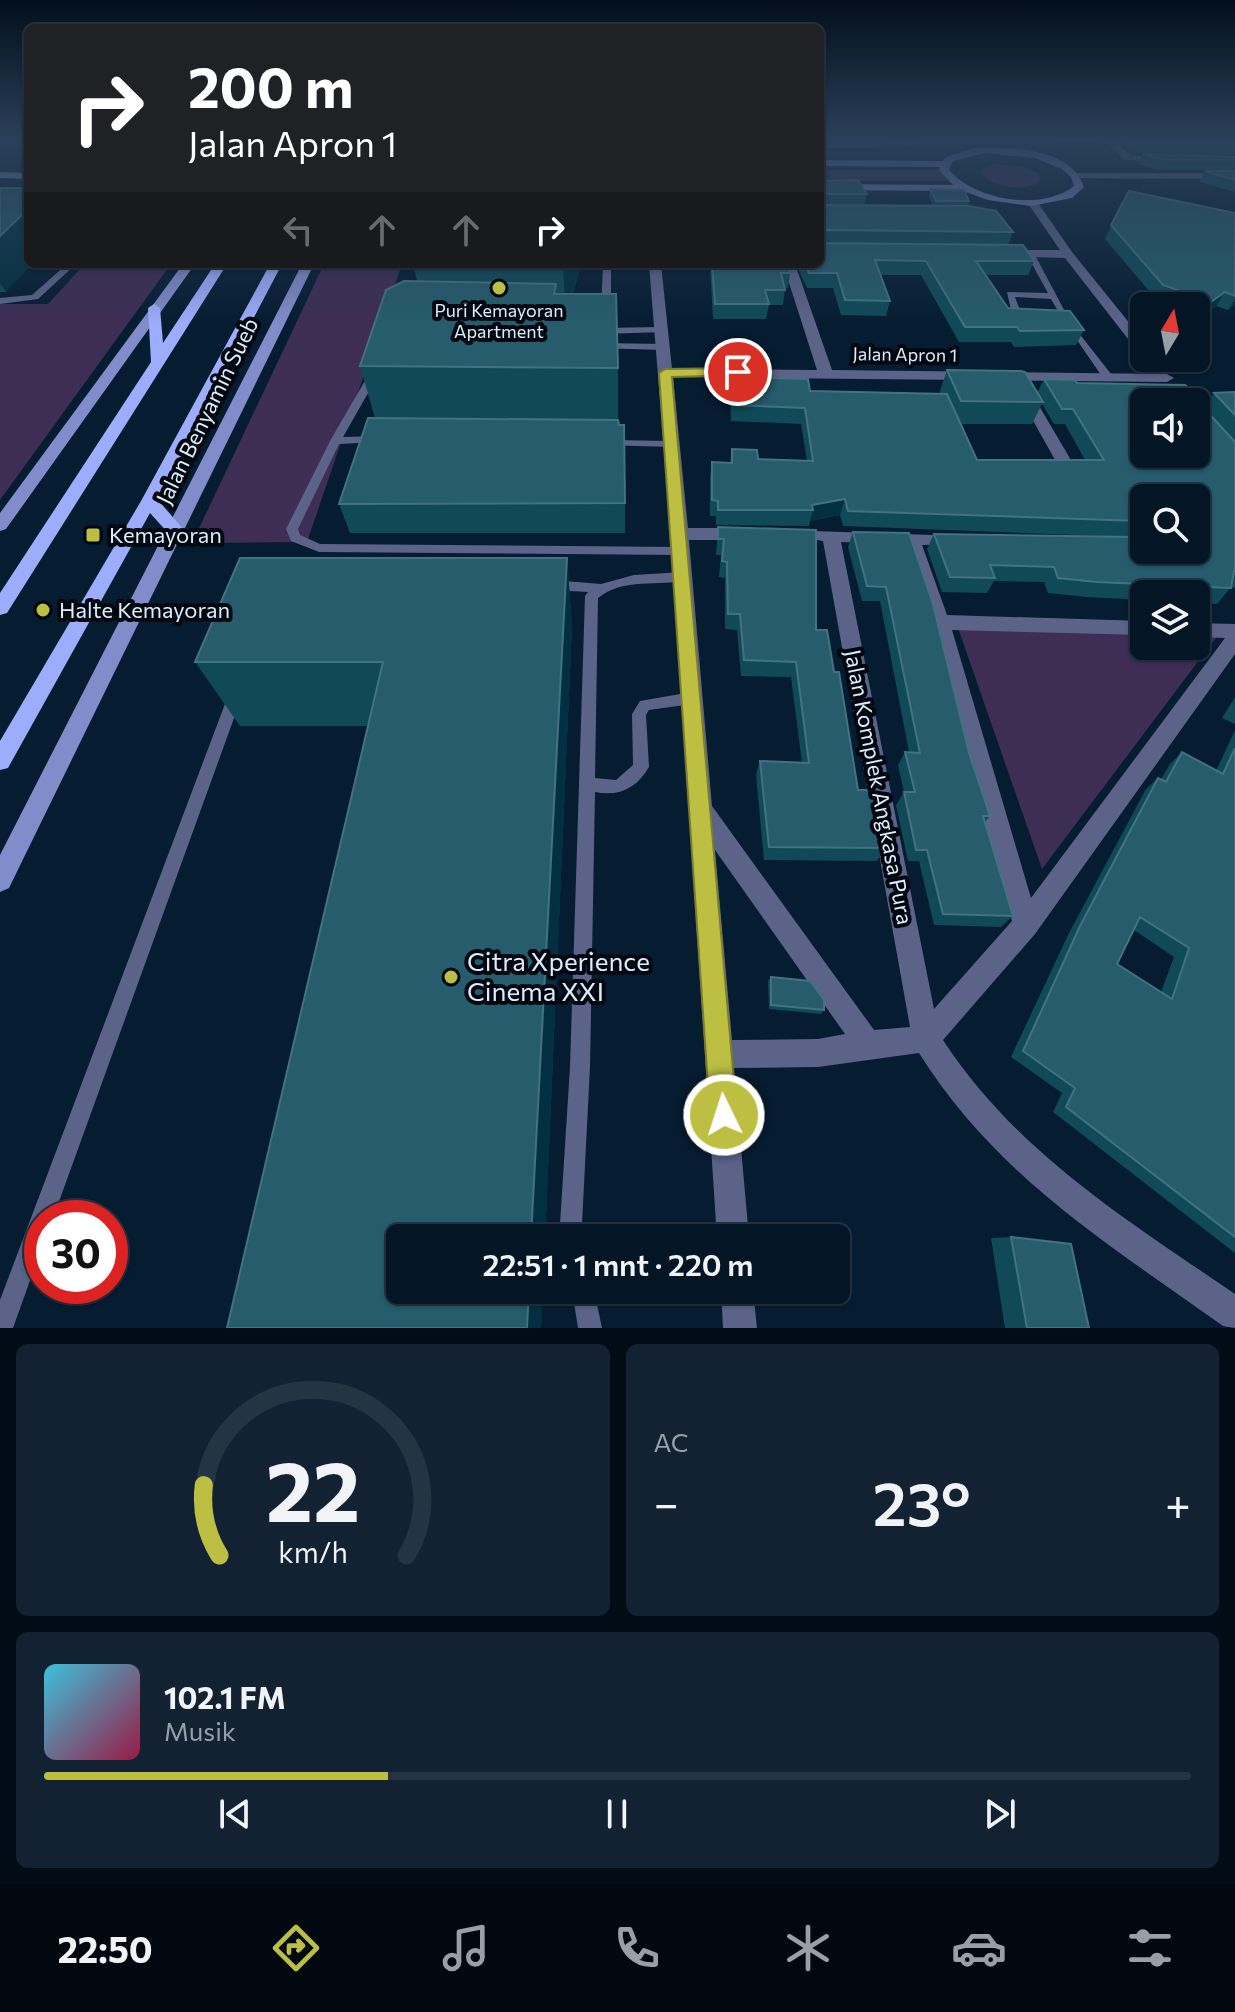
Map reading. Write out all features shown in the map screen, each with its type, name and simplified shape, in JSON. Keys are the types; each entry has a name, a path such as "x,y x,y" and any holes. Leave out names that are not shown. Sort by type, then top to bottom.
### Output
{"main road":[{"path":"0,608 219,268"},
{"name":"Jalan Benyamin Sueb","path":"0,761 149,501 274,268"},
{"path":"154,308 158,365"},
{"path":"149,501 175,530"}],"street":[{"path":"1023,201 1038,201"},
{"path":"1032,202 1068,254 1130,332"},
{"path":"1022,245 1031,255"},
{"path":"986,254 1068,254"},
{"path":"0,525 186,268"},
{"name":"Jalan Benyamin Sueb","path":"0,880 260,352 306,268"},
{"path":"655,268 683,577 732,1224"},
{"path":"790,268 825,372"},
{"name":"Jalan Apron 1","path":"665,373 825,372 1167,378"},
{"path":"1162,372 1176,388"},
{"path":"1014,374 1067,467"},
{"path":"1210,401 1235,400"},
{"path":"680,542 760,534"},
{"path":"803,535 972,541"},
{"name":"Jalan Komplek Angkasa Pura","path":"831,535 926,1039 947,1076 981,1118 1035,1171 1235,1314"},
{"path":"912,540 940,622 1026,925"},
{"path":"940,622 1130,628"},
{"path":"1210,630 1235,631"},
{"path":"719,1054 818,1053 868,1044 926,1039 1026,925 1235,639"},
{"path":"701,810 868,1044"},
{"path":"738,1304 740,1328"}],"lane":[{"path":"1031,255 1052,296 1107,376"},
{"path":"0,301 35,297 68,268"},
{"path":"605,331 607,268"},
{"path":"1036,319 1017,315 1008,295 1052,296"},
{"path":"1052,320 1068,321"},
{"path":"590,330 662,338"},
{"path":"589,345 662,338"},
{"path":"382,360 335,441 292,529 295,538 302,544 319,548 655,553 680,542"},
{"path":"335,441 394,439"},
{"path":"601,443 672,444"},
{"path":"527,583 599,588 614,583 683,577"},
{"path":"571,1224 589,784 592,596 599,588"},
{"path":"1,1328 243,673"},
{"path":"589,784 611,789 624,786 641,767 639,714 645,705 692,698"},
{"path":"586,1304 590,1328"}],"shaded area":[{"path":"81,268 168,268 0,500 0,304 48,304"},
{"path":"322,268 401,268 307,542 192,543"},
{"path":"958,628 1130,633 1130,660 1199,660 1042,869"},
{"path":"1210,635 1218,635 1210,646"}],"building":[{"path":"0,201 24,201 24,213 0,236"},
{"path":"1124,201 1177,201 1235,213 1235,296 1225,292 1211,302 1210,292 1183,292 1163,285 1111,225"},
{"path":"824,205 969,206 996,211 1013,232 824,230"},
{"path":"824,243 1023,245 1034,261 976,261 1008,308 1070,311 1084,330 1020,331 1017,327 965,327 926,261 875,260 890,301 845,300 837,273 809,273 807,268 824,268"},
{"path":"712,268 789,268 790,273 781,273 785,290 765,290 769,304 715,304"},
{"path":"404,281 556,284 554,294 616,294 618,368 360,366 386,290"},
{"path":"947,370 1025,372 1043,402 961,401"},
{"path":"732,377 808,379 810,391 947,394 977,460 1104,460 1073,409 1062,409 1044,379 1075,380 1077,383 1185,385 1189,388 1130,388 1130,468 1210,468 1210,415 1235,442 1235,571 1231,588 1210,587 1210,580 1130,580 1130,583 1058,578 1054,567 990,565 995,578 950,577 934,534 1130,537 1130,564 1210,564 1210,484 1130,484 1130,521 848,511 845,499 812,505 813,510 718,510 718,501 712,500 712,462 732,463 732,449 757,450 758,459 813,461 805,408 733,405"},
{"path":"1235,392 1235,415 1214,393"},
{"path":"368,418 618,420 619,425 624,425 625,503 339,504"},
{"path":"718,527 816,530 816,630 827,630 834,672 839,672 858,790 875,790 885,848 769,847 760,761 809,763 796,662 744,660 740,614 728,614 727,562 722,561 724,539 718,539"},
{"path":"853,532 909,533 933,604 969,753 990,816 983,816 1013,916 943,914 927,850 916,850 904,792 915,792 905,752 920,753 886,587 867,586"},
{"path":"240,558 567,558 532,1224 386,1224 386,1304 528,1304 527,1328 227,1328 383,662 195,662"},
{"path":"1235,748 1235,1237 1066,1107 1075,1088 1023,1051 1080,926 1158,778 1166,782 1182,752 1223,774","holes":["1140,917 1189,948 1172,999 1117,964"]},
{"path":"771,977 810,981 824,1000 824,1010 771,1005"},
{"path":"1011,1237 1071,1244 1089,1328 1027,1328"}],"place":[{"name":"Puri Kemayoran Apartment","path":"499,288"},
{"name":"Kemayoran","path":"93,535"},
{"name":"Halte Kemayoran","path":"43,610"},
{"name":"Citra Xperience Cinema XXI","path":"451,977"}],"route":[{"path":"724,1115 665,373 738,372"}]}
